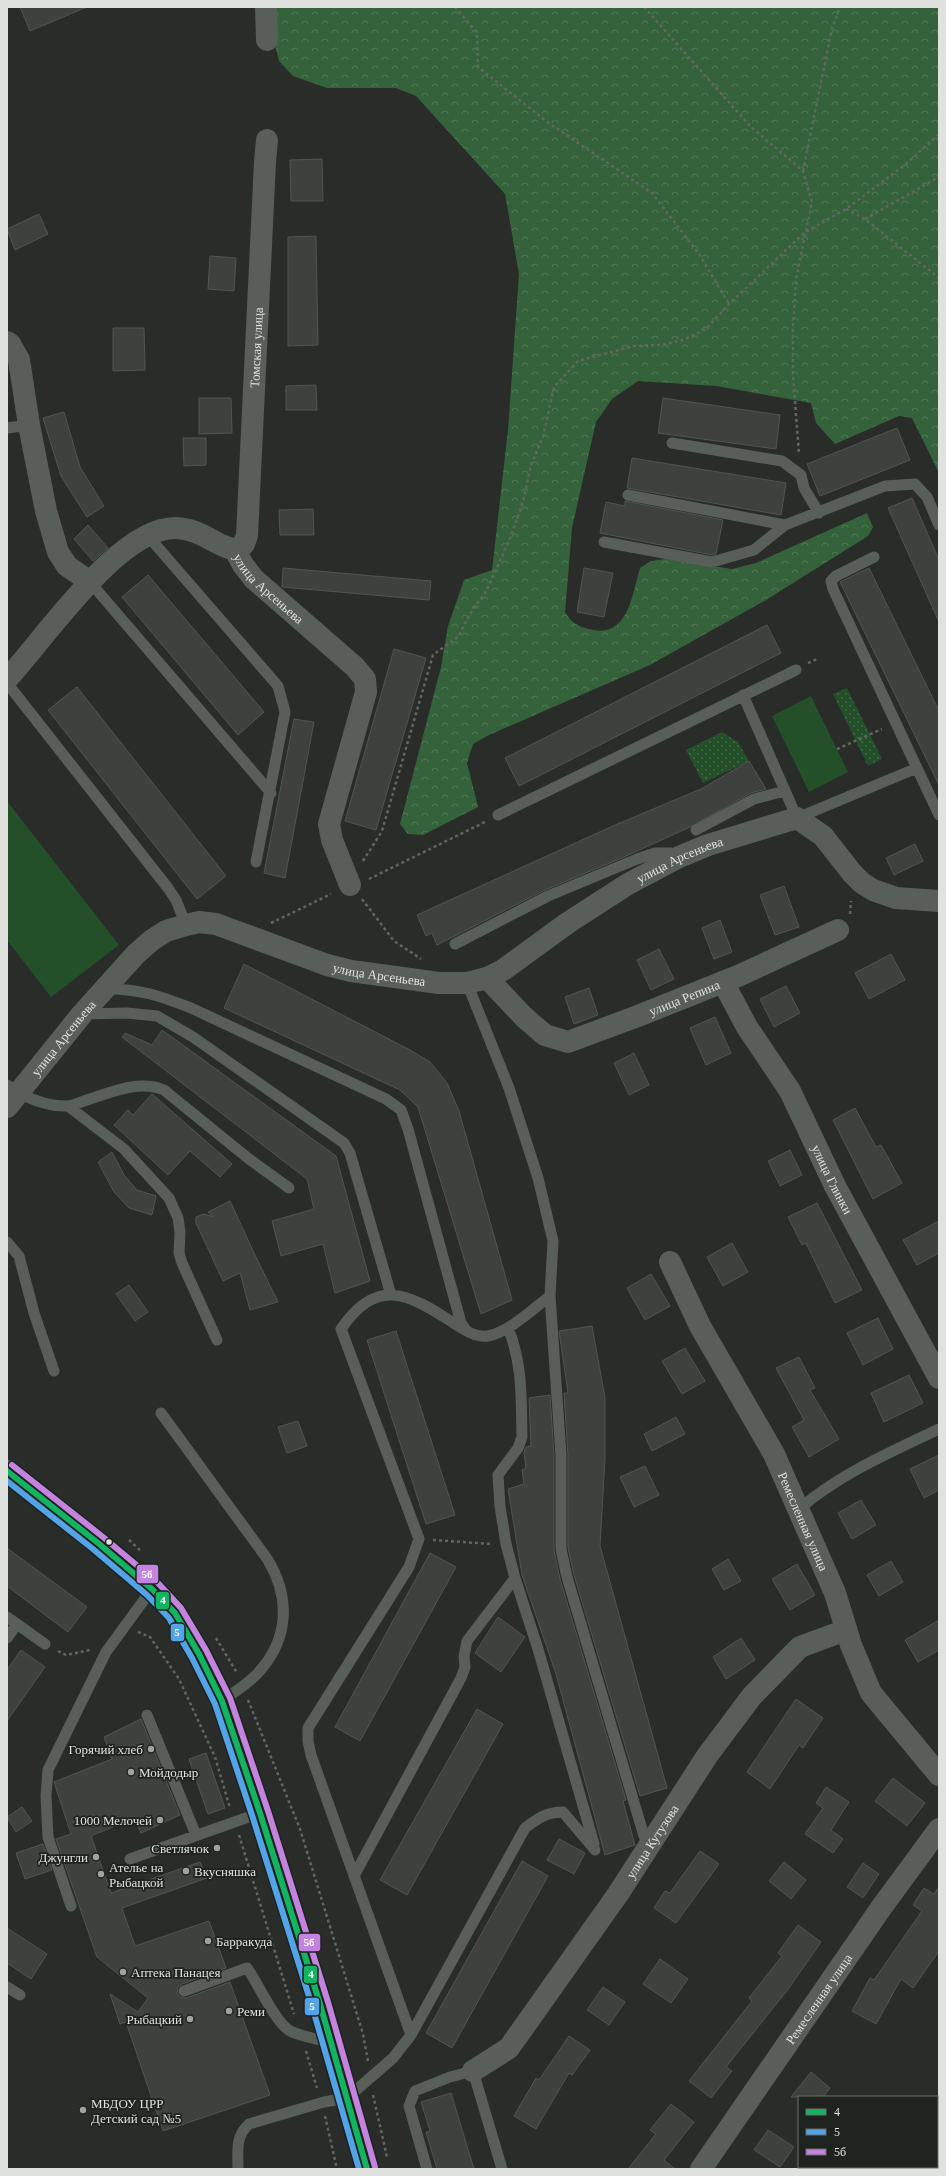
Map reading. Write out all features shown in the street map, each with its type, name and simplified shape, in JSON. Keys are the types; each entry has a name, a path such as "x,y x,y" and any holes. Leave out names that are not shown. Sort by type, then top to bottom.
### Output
{"main road":[{"path":"7,1471 98,1543 152,1589 175,1614 200,1654 222,1702 260,1812 332,2043 367,2169"}],"street":[{"path":"266,7 267,40"},
{"name":"Томская улица","path":"235,550 244,544 247,535 267,140"},
{"path":"7,342 10,344 19,360 29,425 46,511 58,552 67,566 88,581"},
{"name":"улица Арсеньева","path":"7,679 24,661 88,581 108,564 148,536 165,529 187,529 215,540 227,548 235,550 243,565 254,579 355,667 364,679 366,692 329,824 332,840 350,885"},
{"path":"797,818 823,836 852,873 862,883 885,895 896,898 939,901"},
{"name":"улица Арсеньева","path":"11,1095 82,1014 107,989 136,954 152,940 166,931 198,922 216,924 327,965 351,971 439,983 477,980 503,970 569,922 628,884 679,857 708,845 797,818"},
{"name":"улица Репина","path":"477,980 545,1035 568,1042 723,982 838,930"},
{"name":"улица Глинки","path":"723,982 747,1027 790,1091 835,1186 939,1378"},
{"name":"Ремесленная улица","path":"670,1262 700,1326 774,1454 834,1593 846,1630 871,1693 939,1775"},
{"name":"улица Кутузова","path":"473,2071 507,2040 650,1847 707,1756 752,1696 800,1647 846,1630"},
{"name":"Ремесленная улица","path":"701,2169 881,1908 939,1830"}],"lane":[{"path":"7,428 29,425"},
{"path":"672,443 782,461 801,475 804,488 819,513"},
{"path":"604,542 712,562 754,550 785,525 885,486 915,484 927,497 939,525"},
{"path":"628,495 785,525"},
{"path":"148,536 278,686 285,712 271,793 256,862"},
{"path":"874,557 836,576 831,581 833,589 939,815"},
{"path":"88,581 271,793"},
{"path":"498,815 796,670"},
{"path":"7,683 168,888 176,900 186,925"},
{"path":"743,695 797,818 917,768"},
{"path":"696,830 754,799 785,791"},
{"path":"455,944 548,896 637,859 655,853 671,853 679,857"},
{"path":"477,980 509,1088 538,1178 553,1241 550,1296 561,1455 561,1549 567,1577 644,1836 650,1847"},
{"path":"107,989 136,990 160,996 191,1008 386,1099 401,1110 418,1158 462,1323 466,1331"},
{"path":"82,1014 127,1013 156,1016 193,1037 344,1143 350,1153 391,1295"},
{"path":"11,1095 42,1103 68,1106 138,1085 153,1085 164,1090 249,1159 289,1188"},
{"path":"68,1106 124,1149 169,1198 178,1218 180,1232 179,1253 182,1263 217,1340"},
{"path":"7,1242 19,1256 34,1313 54,1370"},
{"path":"411,2035 311,1755 308,1741 308,1728 409,1567 419,1539 341,1329 351,1314 361,1304 375,1298 391,1295 404,1295 426,1305 466,1331 477,1335 489,1336 508,1328 550,1296"},
{"path":"238,2169 238,2140 241,2132 249,2124 321,2103 347,2098 393,2058 411,2035 525,1828 536,1819 550,1812 563,1812 596,1850 538,1648 515,1578 502,1513 498,1475 518,1448 522,1437 520,1370 516,1347 508,1328"},
{"path":"161,1413 268,1560 278,1576 282,1590 285,1608 283,1622 280,1635 269,1658 256,1674 222,1702"},
{"path":"799,1510 824,1490 865,1465 939,1429"},
{"path":"354,1876 461,1678 465,1667 464,1656 467,1641 515,1578"},
{"path":"71,1906 48,1837 46,1802 48,1770 106,1652 152,1589"},
{"path":"7,1617 46,1644"},
{"path":"7,1638 17,1624"},
{"path":"147,1715 196,1835"},
{"path":"130,1859 260,1812"},
{"path":"184,1991 247,1968 258,1983 273,2011 290,2031 332,2043"},
{"path":"7,1988 20,1996"},
{"path":"427,2169 409,2106 415,2091 450,2076 473,2071 502,2169"}],"path":[{"path":"455,7 477,33 478,67 546,121 652,193 699,254 729,304"},
{"path":"644,7 750,126 803,171"},
{"path":"801,475 793,376 793,329 796,279 804,233 812,202 803,171 832,28 840,7"},
{"path":"247,935 350,885 382,831 433,654 458,637 470,614 487,590 512,534 523,502 531,465 543,437 554,387 578,361 634,346 661,345 683,340 706,329 729,304 804,233 846,209 906,164 939,134"},
{"path":"865,220 939,177"},
{"path":"846,209 865,220 939,278"},
{"path":"837,749 896,723"},
{"path":"371,878 498,815"},
{"path":"838,930 849,919 851,911 852,873"},
{"path":"350,885 394,941 428,962"},
{"path":"419,1539 491,1544"},
{"path":"46,1644 66,1655 86,1652 119,1634 134,1630 150,1637 179,1679 215,1757 321,2103 337,2169"}],"green space":[{"path":"277,7 939,7 939,473 912,418 899,416 835,444 816,423 811,403 716,386 638,381 612,399 596,422 572,528 565,612 570,619 581,627 602,631 612,628 620,622 631,602 640,568 651,561 665,559 732,569 756,563 867,513 873,527 868,536 766,600 650,665 489,735 473,744 467,763 478,807 423,835 408,834 400,824 441,667 448,626 464,580 492,570 508,430 519,274 505,194 416,96 396,88 327,88 293,76 279,61 272,33"},
{"path":"847,688 882,759 868,766 833,694"},
{"path":"811,696 848,772 809,792 772,716"},
{"path":"722,732 738,742 749,761 703,783 686,750"},
{"path":"7,801 119,945 51,997 7,940"}],"building":[{"path":"20,7 87,7 30,31"},
{"path":"322,159 323,201 291,201 290,160"},
{"path":"39,214 48,234 15,250 7,229"},
{"path":"316,236 318,345 288,346 288,237"},
{"path":"210,256 236,258 234,291 208,289"},
{"path":"113,328 144,328 145,370 113,371"},
{"path":"316,385 317,410 286,410 286,386"},
{"path":"199,398 231,398 232,433 199,434"},
{"path":"663,398 780,415 776,449 658,433"},
{"path":"64,412 80,467 104,506 87,517 61,476 43,418"},
{"path":"897,428 910,460 820,496 807,464"},
{"path":"183,438 206,438 206,465 184,466"},
{"path":"632,458 786,483 781,515 627,488"},
{"path":"912,498 939,560 939,622 888,508"},
{"path":"625,501 723,520 716,554 712,555 600,533 606,502 625,506"},
{"path":"313,509 314,535 280,535 279,510"},
{"path":"88,525 108,548 93,561 74,539"},
{"path":"283,568 431,581 429,600 282,587"},
{"path":"584,568 613,573 604,617 577,612"},
{"path":"869,568 939,711 939,785 840,582"},
{"path":"148,575 264,712 238,735 122,597"},
{"path":"767,625 781,653 519,786 505,758"},
{"path":"394,649 426,658 376,830 345,821"},
{"path":"77,687 226,876 197,899 48,710"},
{"path":"294,719 314,722 285,878 264,873"},
{"path":"749,761 766,789 751,793 690,827 624,857 545,890 437,945 432,933 426,936 417,915 615,825 701,789"},
{"path":"915,844 923,861 894,875 886,858"},
{"path":"784,886 799,927 775,935 760,895"},
{"path":"720,920 732,952 714,959 702,928"},
{"path":"659,949 674,979 651,990 637,960"},
{"path":"891,954 905,980 869,999 855,973"},
{"path":"244,964 410,1050 430,1062 447,1083 459,1111 512,1300 481,1314 418,1107 400,1090 224,1008"},
{"path":"786,986 800,1013 774,1027 760,999"},
{"path":"589,988 598,1015 574,1024 565,997"},
{"path":"715,1017 731,1053 706,1065 690,1028"},
{"path":"162,1030 336,1156 370,1281 335,1293 323,1244 281,1256 272,1221 314,1209 307,1179 122,1037 125,1033 152,1045"},
{"path":"634,1053 649,1085 629,1095 614,1063"},
{"path":"152,1094 232,1164 220,1177 190,1151 168,1175 114,1125 128,1110 133,1115"},
{"path":"855,1108 876,1147 881,1145 902,1183 873,1199 833,1120"},
{"path":"790,1150 802,1175 780,1186 768,1161"},
{"path":"112,1152 124,1175 137,1190 156,1196 152,1215 129,1208 114,1192 98,1162"},
{"path":"230,1201 278,1302 250,1310 240,1273 223,1281 196,1223 196,1217 204,1214 214,1217 208,1212"},
{"path":"817,1203 862,1290 835,1303 806,1243 802,1245 788,1217"},
{"path":"939,1221 939,1253 917,1265 903,1240"},
{"path":"732,1243 748,1272 723,1286 707,1257"},
{"path":"651,1274 670,1306 645,1320 627,1288"},
{"path":"129,1285 148,1312 135,1321 116,1294"},
{"path":"878,1318 893,1349 863,1365 847,1333"},
{"path":"592,1326 605,1398 605,1459 600,1546 667,1788 640,1796 574,1575 568,1548 568,1455 564,1393 568,1393 559,1331"},
{"path":"396,1331 455,1515 426,1524 367,1340"},
{"path":"685,1348 705,1381 682,1394 662,1361"},
{"path":"799,1357 815,1388 810,1390 839,1439 809,1457 792,1427 804,1420 776,1368"},
{"path":"909,1375 923,1403 884,1422 871,1393"},
{"path":"550,1395 554,1455 554,1550 560,1579 626,1800 623,1801 635,1845 605,1855 556,1674 522,1575 508,1489 524,1484 522,1470 526,1468 524,1452 526,1447 531,1446 529,1398"},
{"path":"676,1417 685,1434 652,1451 644,1434"},
{"path":"298,1421 307,1446 287,1453 278,1427"},
{"path":"939,1455 939,1490 924,1498 910,1469"},
{"path":"645,1466 659,1495 634,1507 620,1477"},
{"path":"861,1500 876,1525 852,1539 838,1513"},
{"path":"7,1548 87,1607 68,1632 7,1586"},
{"path":"430,1553 456,1567 360,1741 335,1727"},
{"path":"728,1559 741,1581 724,1590 712,1569"},
{"path":"891,1561 903,1582 879,1596 867,1575"},
{"path":"797,1564 815,1595 790,1610 772,1579"},
{"path":"498,1617 525,1637 501,1672 475,1653"},
{"path":"939,1620 939,1650 918,1662 905,1640"},
{"path":"741,1638 755,1660 726,1679 713,1657"},
{"path":"21,1650 45,1667 7,1721 7,1670"},
{"path":"796,1699 823,1718 803,1748 799,1745 770,1789 747,1772"},
{"path":"477,1709 503,1724 407,1895 380,1880"},
{"path":"141,1719 180,1815 141,1833 134,1818 91,1836 111,1893 200,1862 207,1878 122,1908 135,1946 209,1921 226,1968 182,1984 178,1987 177,1993 180,1997 186,1998 230,1982 270,2095 163,2131 126,2022 120,2024 110,1994 138,2012 148,1998 97,1957 56,1839 71,1834 54,1782 112,1759 104,1737"},
{"path":"206,1753 225,1808 208,1814 189,1759"},
{"path":"893,1778 925,1803 907,1826 875,1801"},
{"path":"826,1787 849,1802 831,1830 843,1839 833,1853 805,1834 823,1808 816,1803"},
{"path":"22,1807 32,1821 16,1832 7,1817"},
{"path":"559,1839 585,1853 574,1874 547,1860"},
{"path":"43,1844 52,1870 25,1879 16,1853"},
{"path":"700,1851 719,1864 676,1923 654,1908 665,1891 670,1893"},
{"path":"522,1861 548,1876 452,2048 426,2033"},
{"path":"784,1862 806,1880 791,1899 769,1881"},
{"path":"863,1863 879,1874 863,1898 847,1887"},
{"path":"939,1887 939,1951 913,1988 901,1979 876,2024 852,2011 870,1978 874,1980 922,1911 913,1905 924,1888 934,1894"},
{"path":"798,1925 821,1942 789,1988 726,2067 732,2071 711,2098 689,2081 752,2001 749,1998 782,1956 778,1953"},
{"path":"7,1928 47,1954 31,1979 7,1963"},
{"path":"660,1959 688,1979 671,2003 643,1984"},
{"path":"603,1987 625,2002 609,2025 587,2010"},
{"path":"569,2036 590,2050 572,2075 569,2073 536,2129 514,2116 536,2078 539,2080"},
{"path":"811,2072 830,2088 824,2096 791,2097"},
{"path":"451,2093 474,2169 437,2169 426,2132 430,2131 421,2102"},
{"path":"671,2104 694,2122 664,2160 675,2169 628,2169 656,2134 650,2130"},
{"path":"768,2130 794,2147 780,2167 754,2150"}],"transit line":[{"name":"5б","path":"12,1465 103,1537 158,1583 181,1608 206,1650 230,1698 268,1811 328,2002 375,2167"},
{"name":"4","path":"7,1471 98,1543 152,1589 175,1613 199,1654 222,1701 260,1813 320,2004 367,2169"},
{"name":"5","path":"7,1481 93,1549 147,1595 169,1618 192,1658 215,1704 252,1815 312,2006 359,2169"}],"place":[{"name":"Горячий хлеб","path":"151,1749"},
{"name":"Мойдодыр","path":"131,1772"},
{"name":"1000 Мелочей","path":"160,1820"},
{"name":"Светлячок","path":"217,1848"},
{"name":"Джунгли","path":"96,1857"},
{"name":"Вкусняшка","path":"186,1871"},
{"name":"Ателье на Рыбацкой","path":"101,1874"},
{"name":"Барракуда","path":"208,1941"},
{"name":"Аптека Панацея","path":"123,1972"},
{"name":"Реми","path":"229,2011"},
{"name":"Рыбацкий","path":"190,2019"},
{"name":"МБДОУ ЦРР Детский сад №5","path":"83,2110"}]}
